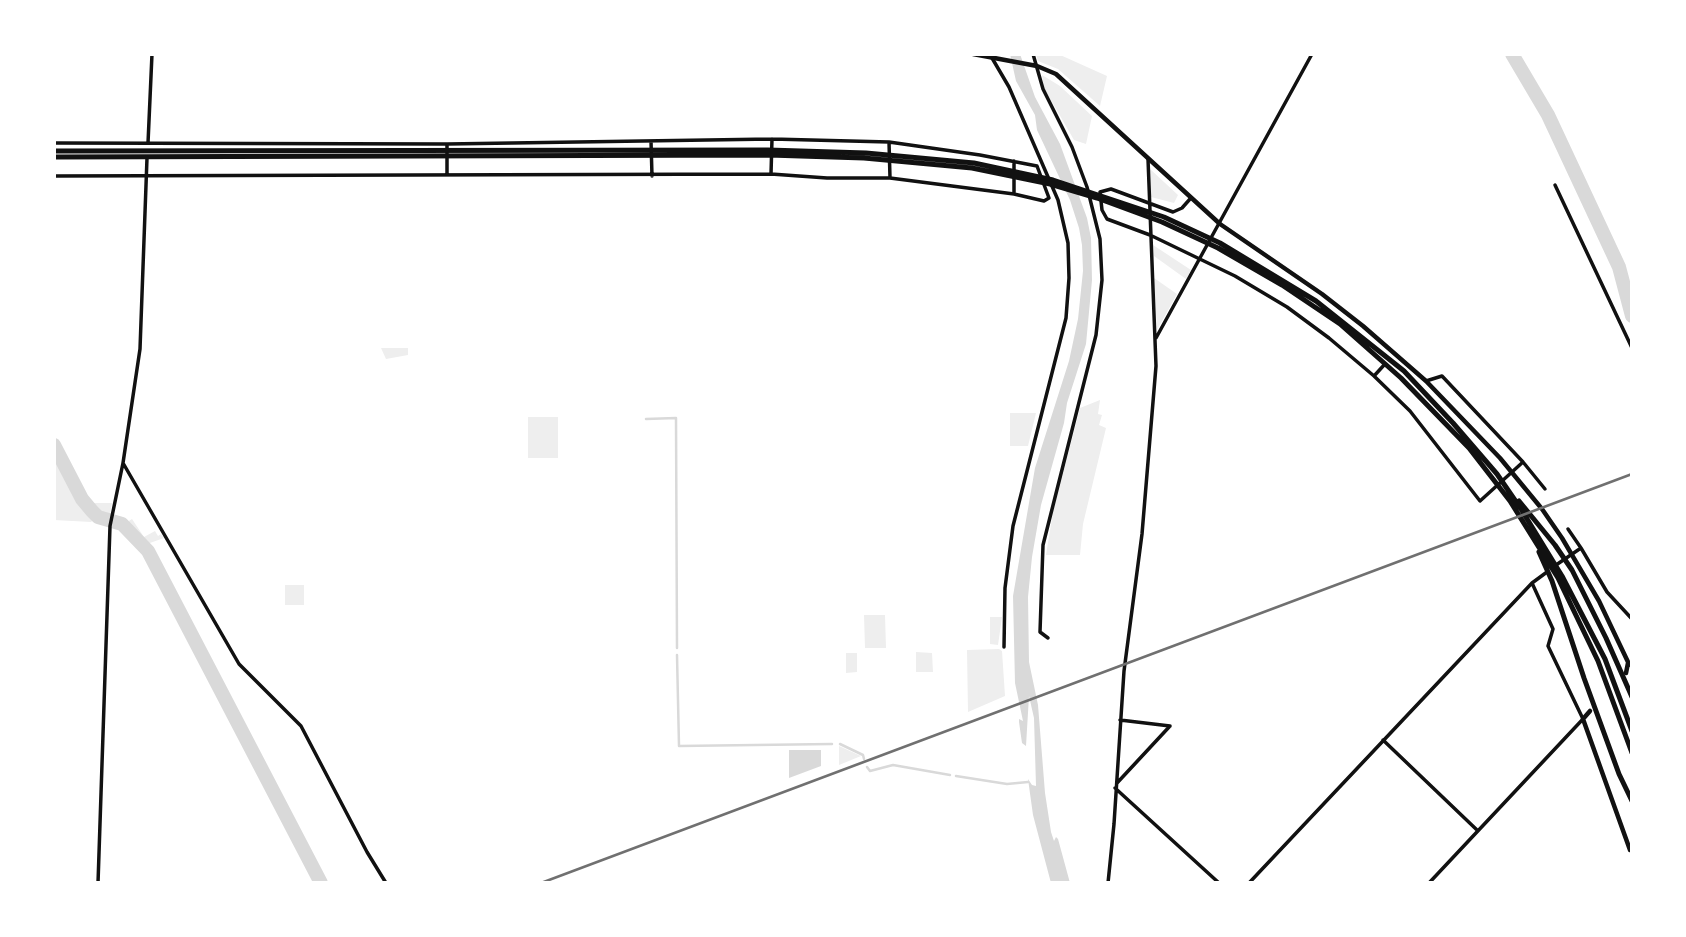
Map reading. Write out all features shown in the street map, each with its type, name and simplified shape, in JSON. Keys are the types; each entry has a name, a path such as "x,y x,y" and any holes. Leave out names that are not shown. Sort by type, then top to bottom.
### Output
{"highway":[{"path":"54,154 768,150 866,153 974,163 1040,177 1100,194 1164,217 1220,243 1285,280 1345,322 1404,371 1497,474 1540,525 1572,570 1632,698"},
{"path":"54,154 769,155 864,158 972,168 1050,184 1162,222 1218,248 1282,285 1340,324 1401,378 1448,425 1490,474 1530,531 1605,659 1632,731"},
{"path":"1497,474 1521,509 1598,662 1632,753"},
{"path":"1557,578 1584,678 1622,783 1632,801"}],"main road":[{"path":"974,54 1036,66 1063,80 1220,224 1322,294 1426,381 1500,458 1542,509 1599,601 1630,664 1626,673"},
{"path":"1590,711 1583,719 1631,850"}],"street":[{"path":"98,883 111,524 140,349 152,54"},
{"path":"1033,54 1043,89 1072,147 1087,187 1100,239 1102,280 1096,335 1043,545 1040,632 1048,638"},
{"path":"1155,339 1312,54"},
{"path":"995,58 1058,200 1068,243 1069,278 1066,318 1013,526 1006,578 1004,647"},
{"path":"54,143 447,144 772,139 889,142 1014,160 1037,166 1049,198 1044,201 1014,194 890,178 827,178 771,174 54,176"},
{"path":"771,174 772,139"},
{"path":"651,141 652,176"},
{"path":"889,142 890,178"},
{"path":"447,144 447,174"},
{"path":"1108,883 1120,720 1142,534 1156,366 1148,159"},
{"path":"1014,160 1014,194"},
{"path":"1555,185 1632,348"},
{"path":"1190,199 1182,208 1173,212 1111,189 1100,192 1102,210 1107,219 1150,235 1235,276 1287,307 1374,376 1410,411 1480,501 1523,462"},
{"path":"1374,376 1395,353"},
{"path":"1426,381 1442,376 1545,489"},
{"path":"123,463 239,664 301,726 386,883"},
{"path":"1568,529 1607,592 1632,619"},
{"path":"1249,883 1532,583 1581,548"},
{"path":"1429,883 1583,719 1548,646 1553,629 1532,583"},
{"path":"1116,786 1170,726 1120,720"},
{"path":"1383,740 1477,830"},
{"path":"1116,786 1219,883"}],"shaded area":[{"path":"1010,54 1020,54 1035,97 1060,144 1087,218 1091,238 1092,280 1086,344 1067,403 1041,505 1028,597 1029,662 1038,705 1045,793 1051,832 1054,841 1056,837 1058,839 1070,883 1051,883 1033,815 1028,779 1036,786 1034,718 1029,696 1026,746 1022,743 1019,719 1023,721 1015,683 1013,596 1035,468 1069,361 1078,319 1083,271 1082,245 1070,200 1037,130 1035,115 1016,81"},
{"path":"1036,54 1058,54 1107,76 1100,106 1058,69 1038,61"},
{"path":"1042,75 1060,86 1092,116 1086,144 1074,140 1044,88"},
{"path":"1150,169 1178,195 1174,203 1151,197"},
{"path":"1153,245 1191,270 1186,279 1154,256"},
{"path":"1154,278 1177,294 1157,330"},
{"path":"381,348 408,348 408,355 386,359"},
{"path":"1100,400 1098,414 1102,415 1099,425 1106,428 1083,524 1080,555 1046,555 1053,512 1080,408"},
{"path":"1010,413 1036,413 1028,446 1010,446"},
{"path":"528,417 558,417 558,458 528,458"},
{"path":"54,459 72,492 93,520 91,522 54,520"},
{"path":"89,503 112,503 109,519 101,516"},
{"path":"132,519 144,537 155,531 158,536 161,534 164,538 147,544 124,524"},
{"path":"285,585 304,585 304,605 285,605"},
{"path":"864,615 885,615 886,648 865,648"},
{"path":"990,617 1002,617 998,645 990,644"},
{"path":"967,650 1002,651 1005,696 968,712"},
{"path":"916,652 932,653 933,672 916,672"},
{"path":"846,653 857,653 857,672 846,673"},
{"path":"839,746 861,756 839,765"},
{"path":"789,750 821,750 821,766 789,778"}],"waterway":[{"path":"1512,54 1548,115 1619,267 1632,316"},
{"path":"646,419 676,418 677,648"},
{"path":"54,445 82,499 92,511 98,517 122,524 148,551 321,883"},
{"path":"677,655 679,746 832,744"},
{"path":"840,744 863,755 864,759"},
{"path":"867,767 870,771 893,765 950,775"},
{"path":"956,776 1007,784 1028,782"}],"railway":[{"path":"541,883 1632,474"}]}
